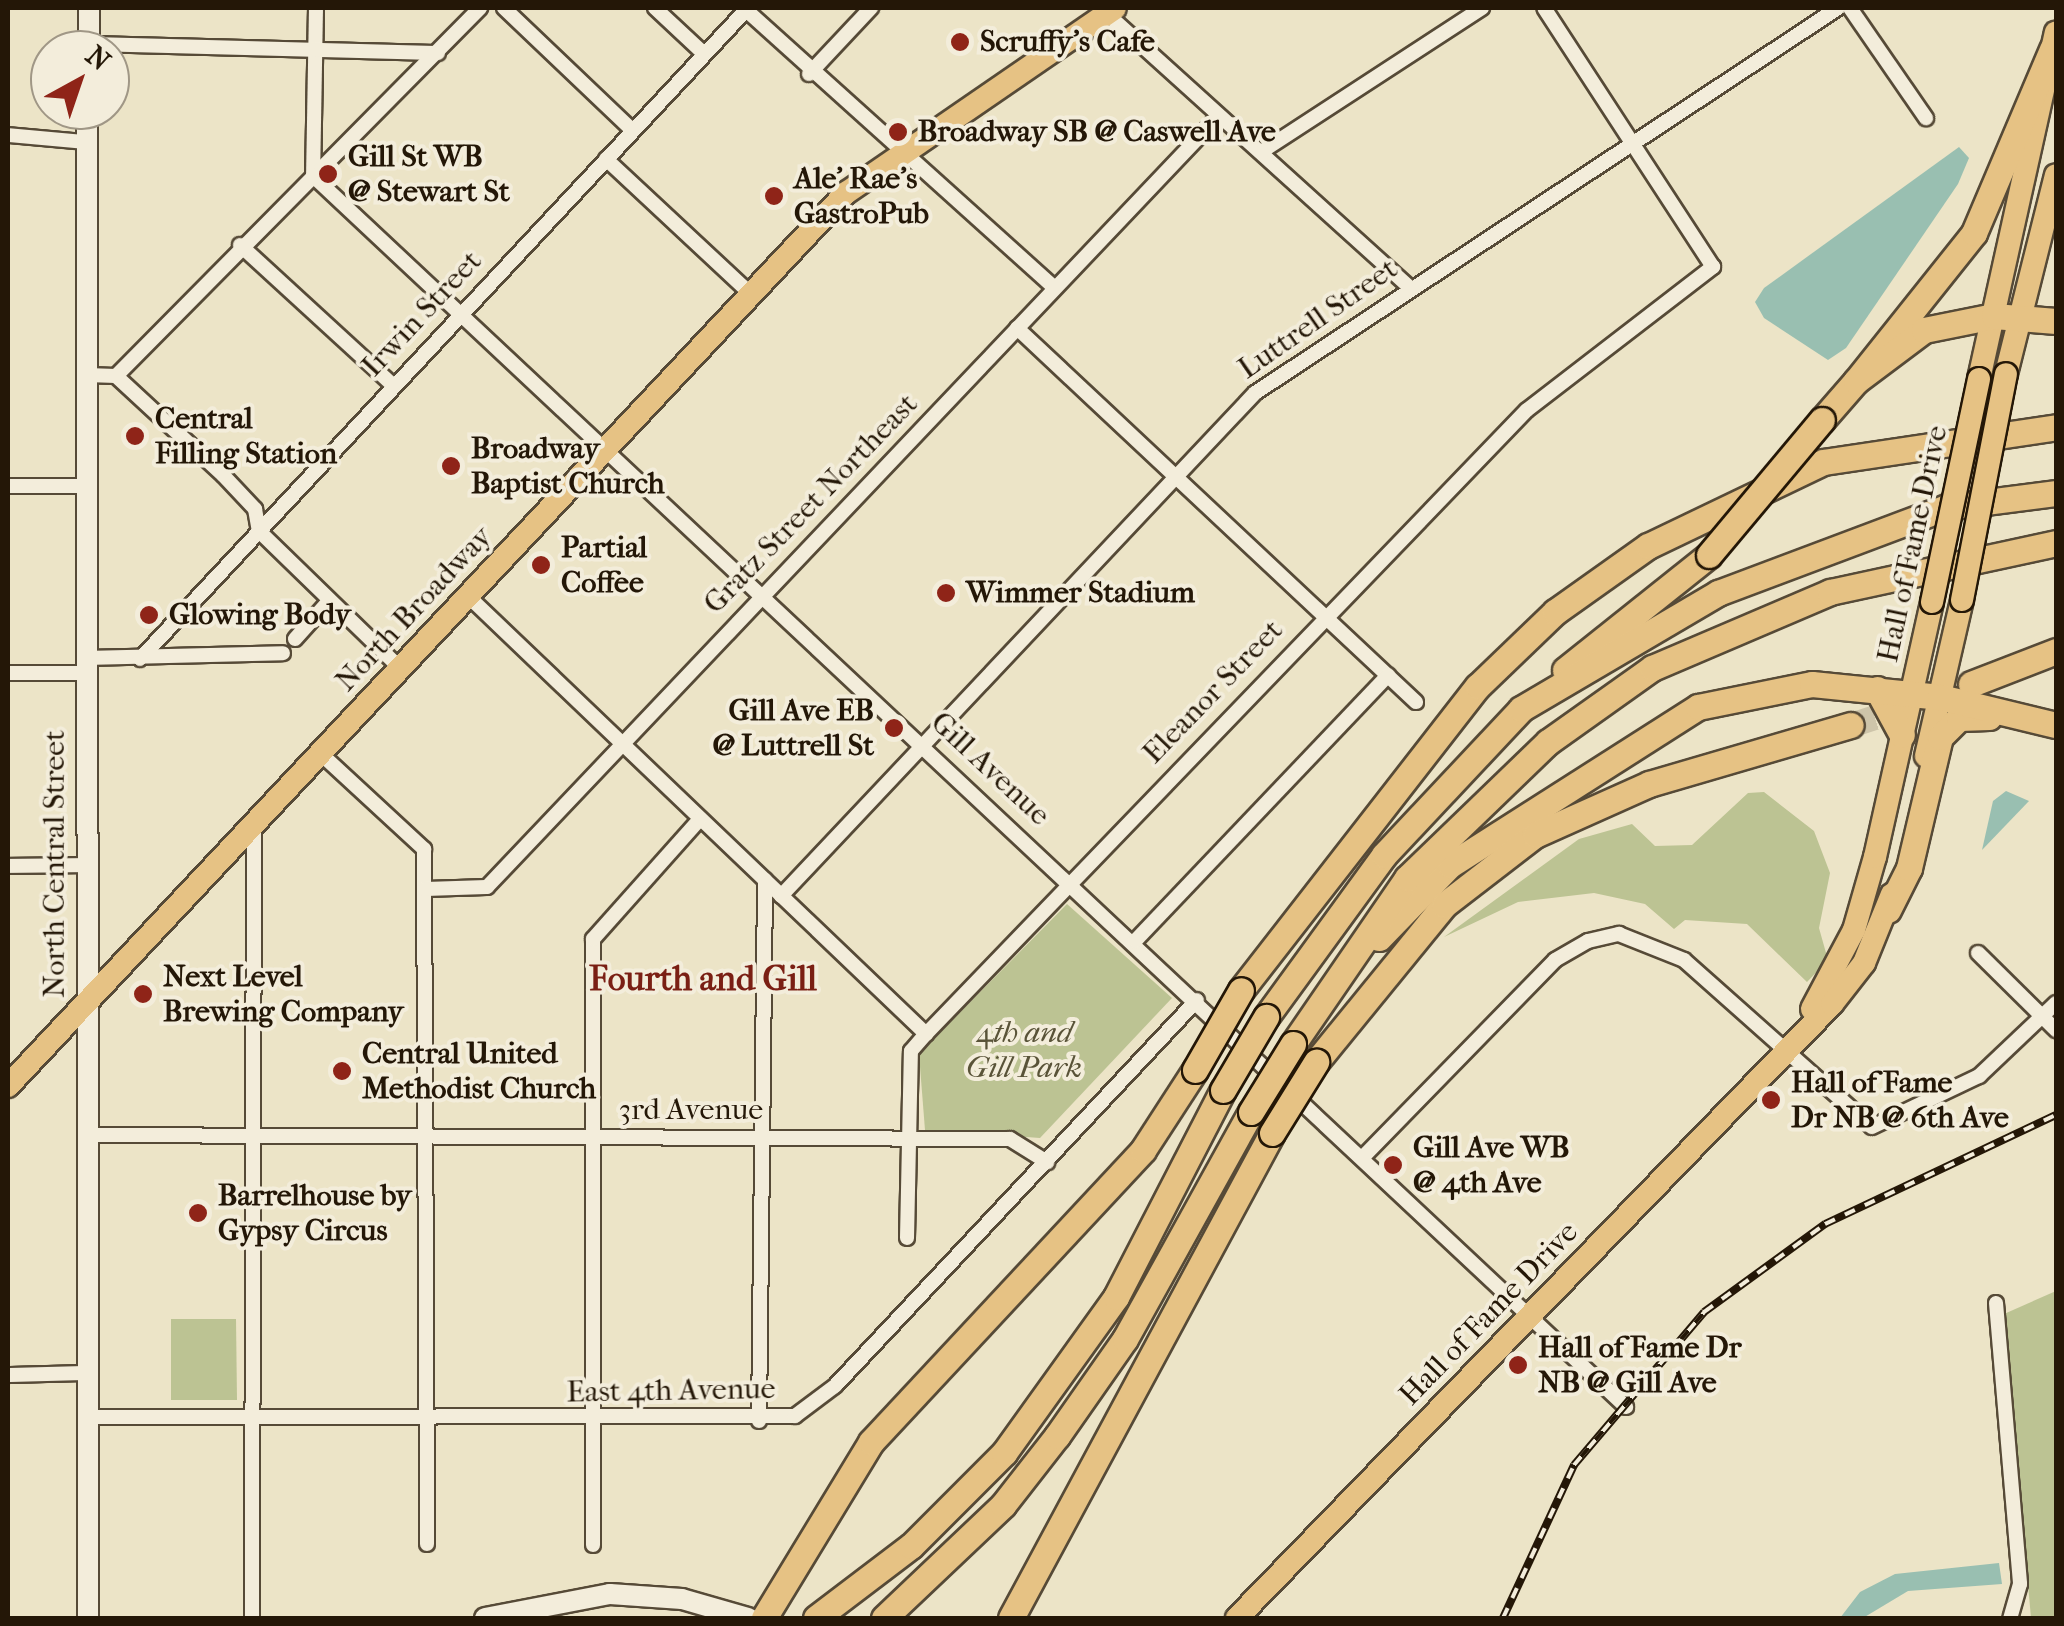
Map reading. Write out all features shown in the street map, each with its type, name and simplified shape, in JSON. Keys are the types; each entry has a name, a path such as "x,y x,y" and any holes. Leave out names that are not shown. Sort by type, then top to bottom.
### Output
{"highway":[{"path":"816,1618 949,1512 1049,1394 1116,1296 1266,1016 1384,855 1522,710 1709,555 1856,381 1974,232 2054,40"},
{"path":"1856,381 1924,330 1994,316 2021,315 2056,321"},
{"path":"764,1618 871,1442 1144,1150 1241,990 1478,686 1554,612 1648,546 1823,462 2056,426"},
{"path":"1522,710 1736,586 1947,507 2056,494"},
{"path":"884,1618 1003,1505 1057,1436 1125,1339 1251,1112 1316,1009 1406,878 1478,804 1652,668 1830,592 2056,542"},
{"path":"1971,684 2056,651"},
{"path":"1316,1009 1450,865 1698,707 1812,684 1940,697 2028,721"},
{"path":"1877,689 1902,735"},
{"path":"1888,910 1909,868 1944,730 1968,715 2056,726"},
{"path":"1011,1618 1272,1134 1316,1062 1444,905 1535,835 1649,784 1851,725"}],"main road":[{"name":"North Broadway","path":"8,1086 254,827 604,447 898,150 1110,10"},
{"name":"Hall of Fame Drive","path":"1785,1052 1854,930 1912,693 2054,40"},
{"name":"North Central Street","path":"85,130 88,1618"},
{"name":"Hall of Fame Drive","path":"1237,1618 1785,1052 1864,963 1888,910 1940,697 2006,374 2056,176"},
{"path":"485,1618 575,1595 708,1605 748,1618"}],"street":[{"path":"312,176 316,8"},
{"path":"116,376 240,245 480,8"},
{"path":"504,8 633,130"},
{"path":"655,8 702,52"},
{"path":"809,74 871,8"},
{"path":"1261,152 1482,8"},
{"path":"1544,8 1634,141"},
{"name":"Luttrell Street","path":"782,896 921,742 1178,478 1255,393 1838,8"},
{"path":"1850,8 1926,118"},
{"path":"746,10 809,74 1054,287"},
{"name":"Irwin Street","path":"140,659 702,52 746,10"},
{"path":"1110,10 1219,116 1410,288"},
{"path":"130,47 438,53"},
{"name":"Gratz Street Northeast","path":"425,889 487,887 1219,116"},
{"path":"8,135 85,142"},
{"name":"Eleanor Street","path":"907,1238 911,1051 1323,617 1528,410 1713,267 1634,141"},
{"path":"606,159 752,295"},
{"name":"Gill Avenue","path":"312,176 1070,881 1626,1406"},
{"path":"240,245 393,386"},
{"path":"1016,328 1416,702"},
{"path":"88,376 116,376 255,510 259,531 400,668"},
{"path":"8,486 89,486"},
{"path":"468,596 926,1034"},
{"path":"295,639 330,600"},
{"path":"8,674 140,659 283,653"},
{"path":"1135,942 1388,675"},
{"path":"320,754 424,849 430,1418 427,1544"},
{"path":"594,1546 592,939 700,818"},
{"path":"252,1618 254,827"},
{"path":"8,866 86,865"},
{"path":"759,1421 765,880"},
{"path":"1362,1157 1555,960 1588,941 1619,934 1650,942 1695,970 1872,1127 1979,1076 2056,1004"},
{"path":"1978,953 2056,1030"},
{"name":"East 4th Avenue","path":"88,1417 759,1421 820,1401 1197,1000"},
{"name":"3rd Avenue","path":"87,1134 1010,1138 1047,1162"},
{"path":"1996,1303 2020,1584 2010,1618"},
{"path":"8,1375 86,1373"}],"green space":[{"path":"1764,792 1814,831 1830,873 1819,928 1828,960 1807,982 1747,924 1685,920 1674,929 1645,904 1594,893 1518,902 1444,937 1579,839 1632,824 1655,846 1692,845 1748,793"},
{"name":"4th and Gill Park","path":"1067,904 1172,998 1040,1138 925,1130 919,1054"},
{"path":"2056,1291 2056,1618 2031,1618 2004,1314"},
{"path":"171,1319 236,1319 237,1400 171,1400"}],"shaded area":[{"path":"1959,147 1969,158 1958,184 1846,348 1828,360 1764,318 1755,302 1764,288"},
{"path":"2006,791 2029,801 1982,850 1993,801"},
{"path":"1999,1563 2002,1584 1908,1591 1863,1618 1840,1618 1860,1592 1895,1574"}],"tunnel":[{"path":"1851,725 1908,706"}],"railway":[{"path":"1503,1618 1574,1465 1704,1312 1825,1224 2056,1115"}],"place":[{"name":"Scruffy's Cafe","path":"960,42"},
{"name":"Broadway SB @ Caswell Ave","path":"898,132"},
{"name":"Gill St WB @ Stewart St","path":"328,174"},
{"name":"Ale' Rae’s GastroPub","path":"774,196"},
{"name":"Central Filling Station","path":"135,436"},
{"name":"Broadway Baptist Church","path":"451,466"},
{"name":"Partial Coffee","path":"541,565"},
{"name":"Wimmer Stadium","path":"946,593"},
{"name":"Glowing Body","path":"149,615"},
{"name":"Gill Ave EB @ Luttrell St","path":"894,728"},
{"name":"Next Level Brewing Company","path":"143,994"},
{"name":"Central United Methodist Church","path":"342,1071"},
{"name":"Hall of Fame Dr NB @ 6th Ave","path":"1771,1100"},
{"name":"Gill Ave WB @ 4th Ave","path":"1393,1165"},
{"name":"Barrelhouse by Gypsy Circus","path":"198,1213"},
{"name":"Hall of Fame Dr NB @ Gill Ave","path":"1518,1365"}],"district":[{"name":"Fourth and Gill","path":"703,979"}]}
